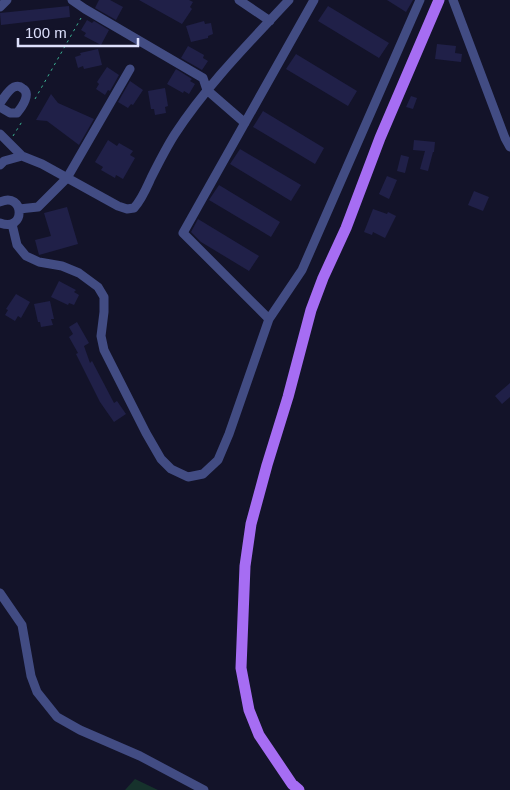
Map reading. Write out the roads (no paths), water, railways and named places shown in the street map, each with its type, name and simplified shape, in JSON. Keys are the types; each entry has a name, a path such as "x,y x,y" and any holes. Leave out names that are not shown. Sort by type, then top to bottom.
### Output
{"main road":[{"path":"299,790 292,784 259,735 249,710 241,668 245,566 251,524 311,310 323,278 346,228 380,138 439,0"}],"street":[{"path":"0,7 7,0"},
{"path":"72,0 203,78 207,90 245,123"},
{"path":"239,0 270,21"},
{"path":"0,156 22,156 42,164 118,206 127,209 134,208 140,202 174,136 207,90 289,0"},
{"path":"269,319 183,234 314,0"},
{"path":"12,224 17,245 26,256 39,262 62,266 79,273 98,287 104,297 101,336 104,350 146,433 161,459 171,469 188,477 203,474 218,460 229,434 269,319 302,270 420,0"},
{"path":"452,0 510,147"},
{"path":"19,209 38,207 67,178 130,69"},
{"path":"0,103 14,87 23,88 27,93 27,97 17,113 10,113 0,107"},
{"path":"0,134 22,156"},
{"path":"0,165 4,161 22,156"},
{"path":"0,202 10,200 19,209 18,218 12,224 0,223"},
{"path":"0,593 22,625 31,676 37,692 57,717 80,730 140,756 204,790"}]}
